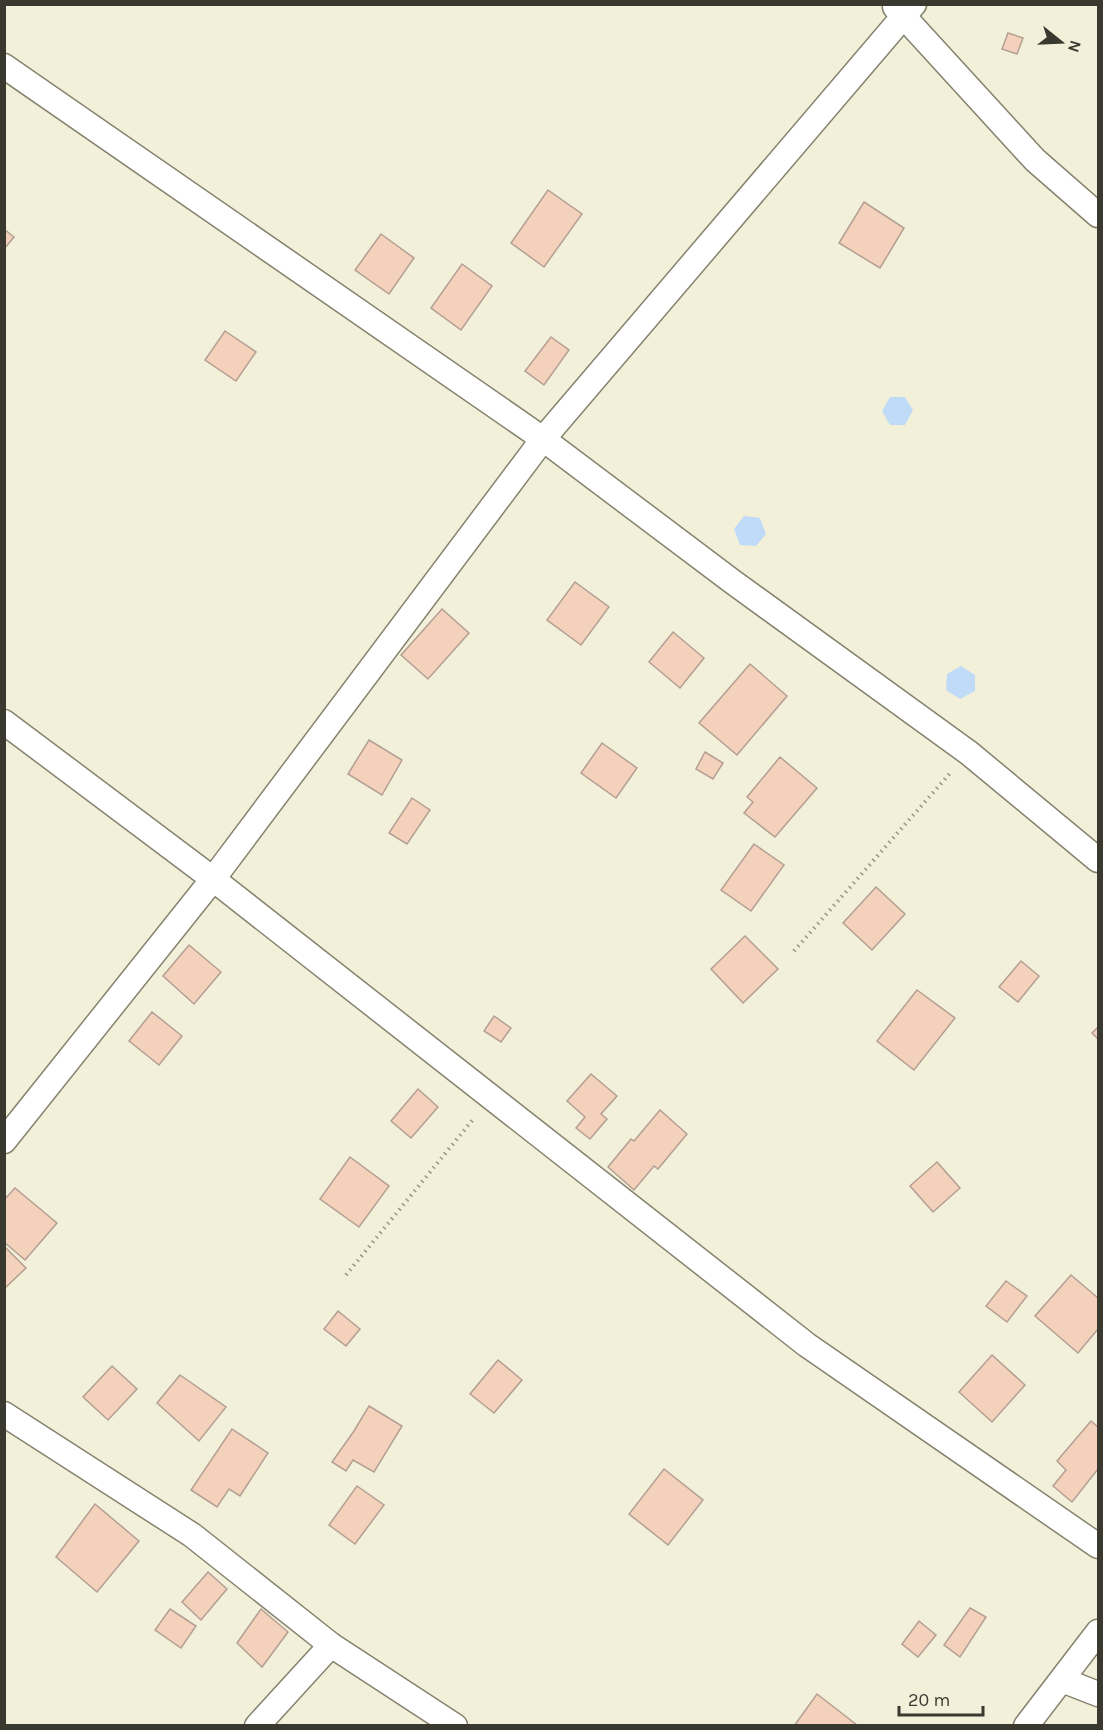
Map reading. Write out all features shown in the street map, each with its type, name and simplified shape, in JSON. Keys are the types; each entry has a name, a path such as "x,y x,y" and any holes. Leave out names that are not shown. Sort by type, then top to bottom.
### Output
{"street":[{"path":"4,1141 213,879 543,439 903,9 1035,160 1098,215"},
{"path":"4,66 543,439 733,582 969,753 1098,860"},
{"path":"4,722 213,879 807,1345 1098,1546"},
{"path":"4,1414 192,1535 331,1645 455,1725"},
{"path":"1026,1725 1098,1632"},
{"path":"257,1725 331,1645"},
{"path":"1062,1680 1098,1694"}],"path":[{"path":"794,951 969,753"},
{"path":"346,1275 491,1098"}],"water":[{"path":"890,397 905,397 913,410 905,425 890,425 882,411"},
{"path":"744,516 760,518 766,534 756,546 740,545 734,529"},
{"path":"961,666 975,675 975,691 960,699 946,690 947,674"}],"building":[{"path":"1008,33 1023,38 1017,54 1002,49"},
{"path":"548,190 582,214 544,267 511,243"},
{"path":"864,202 904,228 880,268 839,243"},
{"path":"4,229 14,237 4,249"},
{"path":"381,234 414,258 389,294 355,270"},
{"path":"462,264 492,286 461,330 431,308"},
{"path":"225,331 256,352 236,381 205,360"},
{"path":"551,337 569,350 544,385 525,371"},
{"path":"575,582 609,607 581,645 547,620"},
{"path":"442,609 469,633 428,679 401,655"},
{"path":"673,632 704,658 680,688 649,662"},
{"path":"750,664 787,696 737,755 699,723"},
{"path":"369,740 402,760 382,795 348,774"},
{"path":"602,743 637,768 616,798 581,773"},
{"path":"705,752 723,763 713,779 696,769"},
{"path":"780,757 817,788 775,837 744,813 753,802 747,797"},
{"path":"412,798 430,810 407,844 389,833"},
{"path":"754,844 784,865 751,911 721,890"},
{"path":"876,887 905,914 872,950 843,923"},
{"path":"745,936 778,969 743,1003 711,969"},
{"path":"189,945 221,972 194,1004 163,976"},
{"path":"1021,961 1039,976 1018,1002 999,987"},
{"path":"917,990 955,1018 914,1070 877,1041"},
{"path":"152,1012 182,1036 159,1065 129,1041"},
{"path":"494,1016 511,1028 501,1042 484,1031"},
{"path":"1098,1027 1098,1039 1092,1033"},
{"path":"591,1074 617,1096 601,1114 607,1119 590,1139 576,1128 585,1117 567,1101"},
{"path":"418,1089 438,1107 411,1138 391,1121"},
{"path":"660,1110 687,1134 658,1169 654,1166 634,1190 608,1167 631,1139 634,1141"},
{"path":"350,1157 389,1186 359,1227 320,1199"},
{"path":"937,1162 960,1188 933,1212 910,1186"},
{"path":"15,1188 57,1223 25,1260 4,1242 4,1200"},
{"path":"4,1246 26,1268 4,1289"},
{"path":"1071,1275 1098,1298 1098,1329 1078,1353 1035,1316"},
{"path":"1006,1281 1027,1296 1007,1322 986,1306"},
{"path":"338,1311 360,1329 346,1346 324,1329"},
{"path":"992,1355 1025,1385 992,1422 959,1392"},
{"path":"498,1360 522,1380 494,1413 470,1394"},
{"path":"112,1366 137,1389 108,1420 83,1397"},
{"path":"180,1375 226,1407 199,1441 157,1403"},
{"path":"369,1406 402,1426 374,1472 353,1460 346,1471 332,1462"},
{"path":"1091,1421 1098,1427 1098,1469 1072,1502 1053,1486 1066,1470 1057,1461"},
{"path":"232,1429 268,1453 240,1496 229,1489 217,1507 191,1490"},
{"path":"664,1469 703,1500 668,1545 629,1514"},
{"path":"357,1486 384,1505 355,1544 329,1525"},
{"path":"95,1504 139,1541 97,1592 56,1557"},
{"path":"208,1572 227,1589 201,1620 182,1602"},
{"path":"970,1608 986,1617 960,1657 944,1645"},
{"path":"170,1609 196,1626 181,1648 155,1630"},
{"path":"261,1609 288,1632 262,1667 237,1643"},
{"path":"919,1621 936,1635 918,1657 902,1644"},
{"path":"817,1694 857,1725 794,1726"}]}
